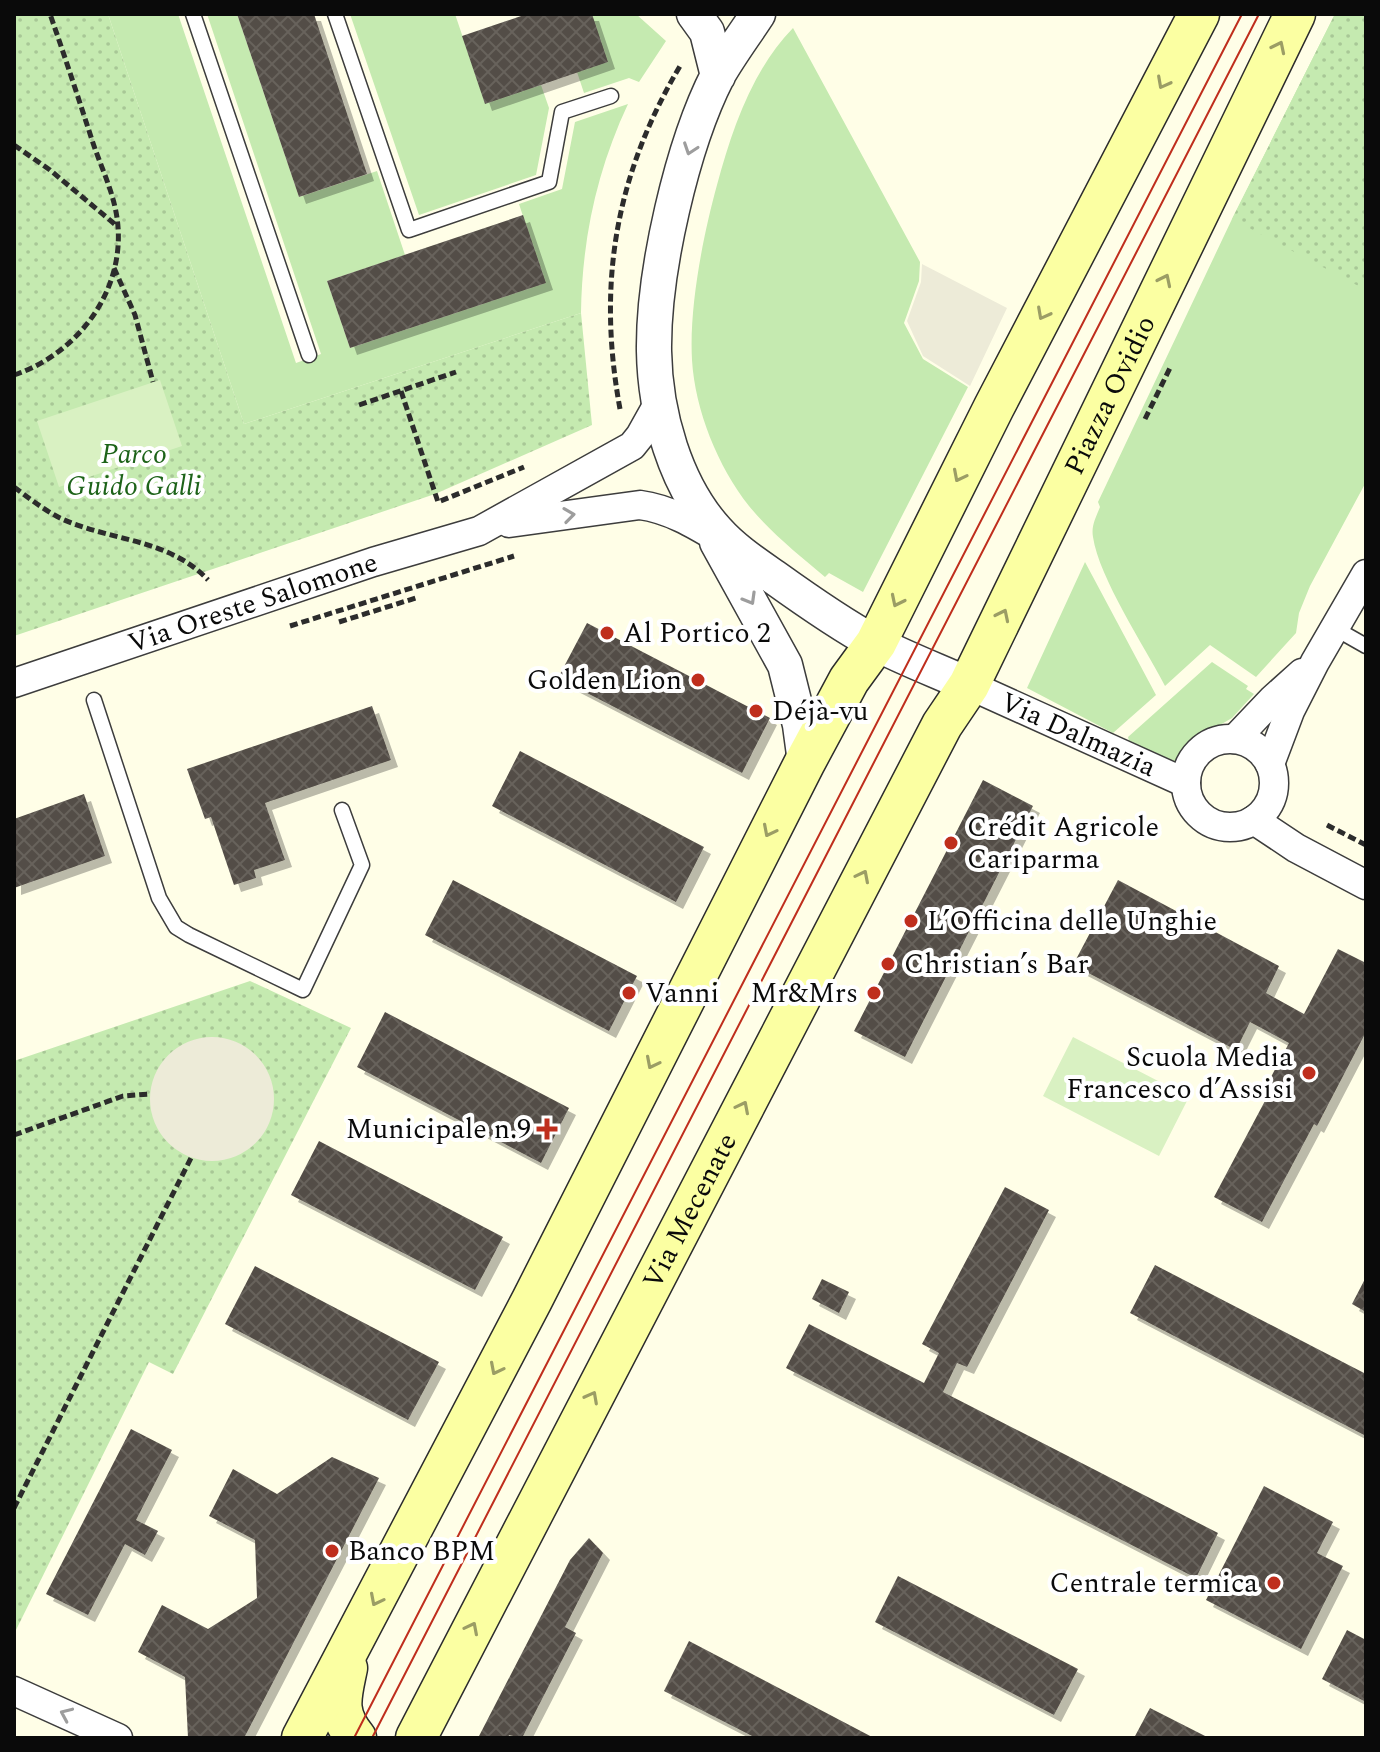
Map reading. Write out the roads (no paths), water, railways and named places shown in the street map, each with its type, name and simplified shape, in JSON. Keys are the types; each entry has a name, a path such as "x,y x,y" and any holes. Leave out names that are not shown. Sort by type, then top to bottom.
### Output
{"main road":[{"path":"302,1738 539,1286 805,762 849,680 876,643 994,407 1199,14"},
{"name":"Piazza Ovidio","path":"969,685 1295,14"},
{"name":"Via Mecenate","path":"416,1738 942,725 969,685"},
{"path":"351,1648 339,1702 346,1723 356,1738"},
{"path":"404,1738 436,1697"}],"street":[{"path":"694,14 707,32 718,76"},
{"path":"758,14 718,76 680,178 657,298 654,352 659,402 673,455 785,665 800,725 805,762"},
{"name":"Via Oreste Salomone","path":"492,526 632,446 659,402"},
{"name":"Via Oreste Salomone","path":"14,683 373,562 492,526 640,505 657,507 716,531"},
{"path":"716,531 789,588 876,643 969,685"},
{"path":"1270,764 1290,711 1366,574"},
{"path":"1235,739 1273,699 1315,662"},
{"name":"Via Dalmazia","path":"969,685 1186,783"},
{"path":"1235,739 1256,747 1270,764 1274,779 1273,795 1254,820 1232,827 1209,822 1193,806 1186,783 1189,767 1198,752 1218,741 1235,739"},
{"path":"1254,820 1296,848 1366,885"},
{"path":"14,1691 118,1738"}],"lane":[{"path":"193,14 309,355"},
{"path":"335,14 409,230 549,182 562,112 611,96"},
{"path":"1336,629 1366,646"},
{"path":"94,700 159,898 176,927 303,990 362,865 342,810"}],"tram line":[{"path":"354,1738 1242,14"},
{"path":"372,1738 1259,14"}],"place":[{"name":"Al Portico 2","path":"607,633"},
{"name":"Golden Lion","path":"698,680"},
{"name":"Déjà-vu","path":"756,711"},
{"name":"Crédit Agricole Cariparma","path":"951,843"},
{"name":"L’Officina delle Unghie","path":"911,921"},
{"name":"Christian’s Bar","path":"888,964"},
{"name":"Vanni","path":"629,993"},
{"name":"Mr&Mrs","path":"874,993"},
{"name":"Scuola Media Francesco d’Assisi","path":"1309,1073"},
{"name":"Municipale n.9","path":"547,1129"},
{"name":"Banco BPM","path":"332,1551"},
{"name":"Centrale termica","path":"1274,1583"}],"park label":[{"name":"Parco Guido Galli","path":"134,470"}]}
